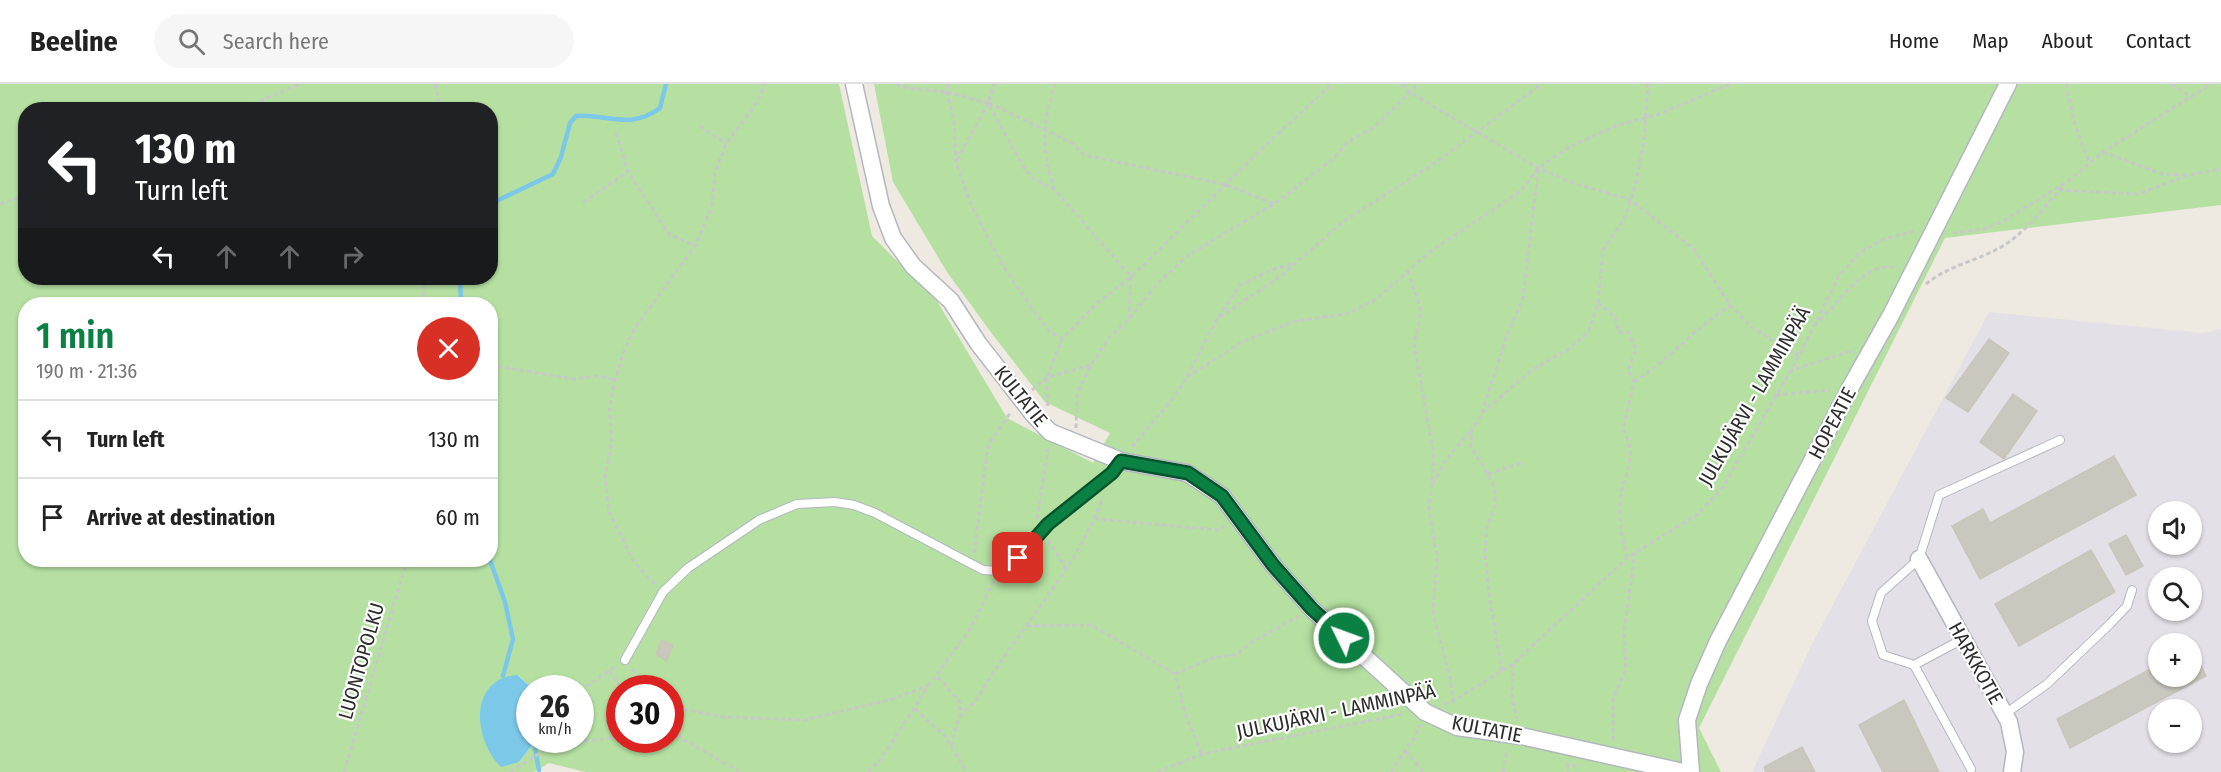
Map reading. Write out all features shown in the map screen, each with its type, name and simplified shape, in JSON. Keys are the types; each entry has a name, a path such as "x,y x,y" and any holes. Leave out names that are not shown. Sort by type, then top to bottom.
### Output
{"street":[{"name":"KULTATIE","path":"854,84 882,206 893,238 913,266 951,301 978,342 1050,432 1073,441 1117,467 1188,473 1222,496 1273,565 1312,609 1425,712 1457,727 1516,735 1683,772"},
{"name":"HOPEATIE","path":"1691,772 1687,720 1699,684 1718,641 2008,84"},
{"name":"HARKKOTIE","path":"1918,560 2009,722 2015,752 2012,772"}],"lane":[{"path":"1963,639 1914,664 1883,655 1872,621 1881,593 1918,560 1939,495 2060,440"},
{"path":"625,660 663,592 688,568 759,520 797,504 835,502 855,505 875,513 983,570 999,571 1018,558 1048,524 1117,467"},
{"path":"2005,714 2047,684 2110,624 2127,606 2132,590"},
{"path":"1914,664 1971,769"}],"path":[{"path":"258,102 300,84"},
{"path":"435,84 438,102"},
{"path":"663,592 634,562 609,512 605,476 612,442 609,409 623,354 634,329 694,246 712,206 715,172 726,144 751,111 765,84"},
{"path":"896,84 909,90 947,92 969,100 988,103 1044,132 1072,143 1084,155 1227,184 1274,204"},
{"path":"948,84 947,92 954,121 956,162 971,206 1002,266 1051,333 1063,338"},
{"path":"956,162 988,103 994,84"},
{"path":"1055,84 1044,132 1046,166 1055,190 1131,277 1129,319"},
{"path":"1066,568 1041,533 1037,520 1050,432 1046,378 1063,338 1097,303 1131,277 1332,84"},
{"path":"1402,84 1409,92 1538,168 1570,182 1630,200 1693,248 1730,305 1751,327 1799,356"},
{"path":"1073,441 1077,424 1077,394 1090,365 1108,339 1129,319 1158,283 1190,254 1274,204 1332,160 1348,142 1374,127 1419,84"},
{"path":"1217,319 1281,276 1344,221 1438,161 1541,84"},
{"path":"1481,414 1532,370 1569,349 1589,331 1598,303 1603,250 1624,218 1630,200 1644,140 1648,84"},
{"path":"1187,377 1242,342 1295,321 1346,314 1377,299 1428,253 1521,191 1538,168 1569,147 1615,126 1646,118 1718,91 1730,84"},
{"path":"2066,84 2075,125 2089,162"},
{"path":"2172,84 2191,97"},
{"path":"1920,290 1927,282 1955,266 1992,251 2013,239 2089,162 2211,84"},
{"path":"988,103 1024,168 1035,180 1055,190"},
{"path":"700,126 726,144"},
{"path":"615,133 628,172 669,234 694,246"},
{"path":"2103,152 2162,174 2189,175"},
{"path":"1431,487 1446,459 1472,429 1481,414 1507,335 1523,297 1538,168"},
{"path":"2059,190 2138,194 2189,175 2221,169"},
{"path":"584,202 628,172"},
{"path":"1953,233 1984,229 2001,222 2068,181"},
{"path":"0,204 18,198"},
{"name":"JULKUJÄRVI - LAMMINPÄÄ","path":"1157,772 1202,754 1395,714 1425,712 1453,701 1513,664 1628,557 1698,514 1723,487 1799,356 1839,276 1859,253 1884,239 1920,230"},
{"path":"960,717 974,703 990,675 1066,568 1095,519 1117,467 1174,397 1217,319 1240,285 1270,270 1296,263"},
{"path":"1813,326 1830,312 1862,276 1876,268 1898,267 1893,277"},
{"path":"1408,270 1421,311 1414,344 1434,456 1429,508 1437,558 1433,614 1450,677 1453,701"},
{"path":"1598,303 1615,317 1619,332 1628,332 1636,349 1628,370 1634,382 1623,430 1628,439 1630,470 1620,499 1620,534 1628,557"},
{"path":"1634,382 1659,365 1700,325 1730,305"},
{"path":"1789,371 1875,343"},
{"path":"972,564 988,445 1021,398 1046,378 1090,365"},
{"path":"498,366 573,379 599,376 615,380"},
{"path":"1776,396 1850,388"},
{"path":"1472,429 1471,447 1495,490 1495,505 1487,526 1485,551 1489,596 1502,671"},
{"path":"1488,474 1521,463"},
{"path":"1095,519 1218,530 1238,516"},
{"path":"1612,756 1613,699 1626,669 1624,632 1635,553"},
{"name":"LUONTOPOLKU","path":"344,772 405,567"},
{"path":"869,771 881,759 968,632 999,571"},
{"path":"1175,674 1212,658 1236,655 1252,642 1312,609"},
{"path":"1027,626 1091,625 1175,674 1185,717 1202,754"},
{"path":"594,681 625,660 638,675"},
{"path":"1503,772 1516,735 1512,698 1513,664"},
{"path":"609,671 612,675"},
{"path":"938,676 960,702 960,717 952,746"},
{"path":"684,709 723,717 804,720 893,699 930,685"},
{"path":"915,709 930,721 952,746 959,762 967,772"},
{"path":"1391,772 1415,736 1425,712"},
{"path":"684,739 740,772"},
{"path":"1405,751 1424,772"},
{"path":"510,772 540,753"}],"shaded area":[{"path":"1989,312 2203,333 2221,329 2221,772 1752,772 1811,646"}],"green space":[{"path":"0,84 839,84 872,236 937,301 1007,418 1093,463 1110,433 1045,402 947,272 893,182 874,84 2221,84 2221,205 1945,238 1699,728 1721,772 585,772 549,763 534,772 0,772"}],"water":[{"path":"516,675 516,753 526,753 519,762 501,767 485,742 480,712 483,699 490,687 501,679"}],"building":[{"path":"1989,339 2009,353 1968,412 1946,398"},
{"path":"2013,394 2037,411 2004,459 1980,442"},
{"path":"2114,456 2136,495 1980,579 1952,526 1983,509 1990,523"},
{"path":"2126,535 2143,566 2126,575 2109,544"},
{"path":"2091,550 2115,592 2019,646 1995,604"},
{"path":"662,640 673,646 666,661 656,654"},
{"path":"2148,670 2148,687 2185,687 2163,699 2148,699 2148,707 2070,748 2057,719"},
{"path":"1904,700 1939,772 1883,772 1859,725"},
{"path":"1802,747 1815,772 1766,772 1764,767"}],"waterway":[{"path":"498,200 553,174 561,157 570,123 576,116 629,120 649,115 660,108 666,84"},
{"path":"460,285 461,297"},
{"path":"492,567 505,602 513,639 503,676"},
{"path":"536,753 539,770"}],"route":[{"path":"1018,558 1048,524 1112,473 1121,461 1188,473 1222,496 1273,565 1312,609 1344,638"}]}
